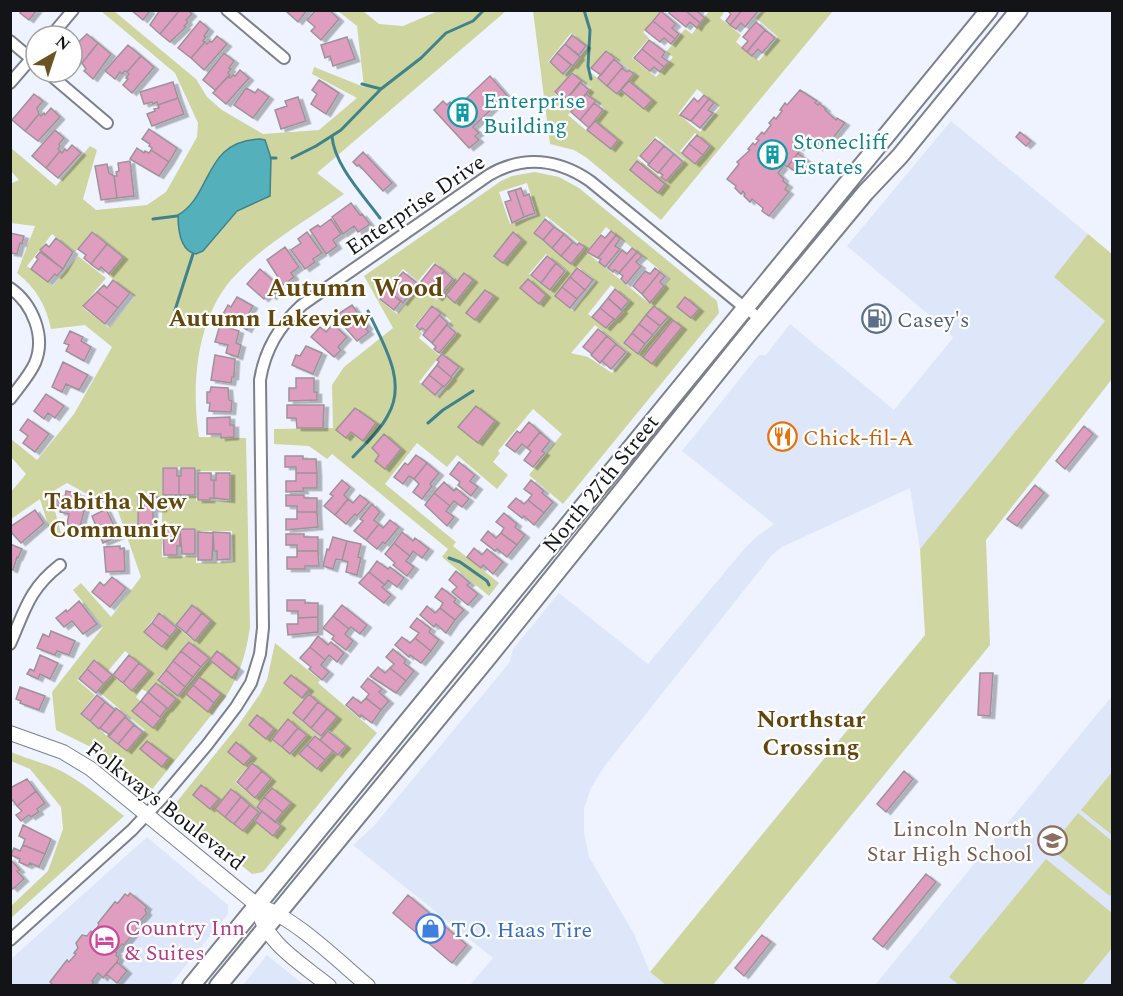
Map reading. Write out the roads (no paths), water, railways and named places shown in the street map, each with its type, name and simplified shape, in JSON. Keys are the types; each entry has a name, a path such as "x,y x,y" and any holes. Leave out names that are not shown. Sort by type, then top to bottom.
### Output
{"main road":[{"name":"North 27th Street","path":"191,986 988,10"},
{"name":"North 27th Street","path":"218,986 493,651 757,323 865,193 900,156 1018,10"}],"street":[{"path":"61,24 73,10"},
{"path":"227,10 284,58"},
{"path":"10,41 24,51"},
{"path":"10,83 24,68"},
{"path":"61,84 107,123"},
{"name":"Enterprise Drive","path":"10,940 110,852 148,813 234,711 249,688 255,671 263,628 260,380 263,363 272,341 282,325 302,305 489,175 514,164 536,161 562,166 590,181 745,308 757,323"},
{"path":"10,288 26,303 38,329 38,353 31,370 10,399"},
{"path":"10,644 37,587 60,565"},
{"name":"Folkways Boulevard","path":"10,733 63,753 82,763 148,813 257,905 277,913 368,986"},
{"path":"257,905 265,928 279,945 329,986"}],"water":[{"path":"265,140 271,158 270,196 237,211 203,251 196,254 186,249 181,239 178,215 198,195 218,159 228,149 242,142"}],"waterway":[{"path":"292,158 341,130 381,89 421,58 446,33 473,21 484,10"},
{"path":"584,10 590,30 588,66 591,79"},
{"path":"362,84 381,89"},
{"path":"332,136 334,147 344,169 380,218"},
{"path":"271,158 276,158"},
{"path":"153,219 177,216"},
{"path":"175,310 193,254"},
{"path":"353,457 385,421 393,402 395,389 391,362 368,311"},
{"path":"428,423 443,410 473,391"},
{"path":"449,558 460,562 487,581 489,585"}],"place":[{"name":"Enterprise Building","path":"462,113"},
{"name":"Stonecliff Estates","path":"772,154"},
{"name":"Casey's","path":"876,319"},
{"name":"Chick-fil-A","path":"782,437"},
{"name":"Lincoln North Star High School","path":"1053,841"},
{"name":"T.O. Haas Tire","path":"430,929"},
{"name":"Country Inn & Suites","path":"104,940"}],"district":[{"name":"Autumn Wood","path":"355,287"},
{"name":"Autumn Lakeview","path":"269,318"},
{"name":"Tabitha New Community","path":"115,515"},
{"name":"Northstar Crossing","path":"811,733"}]}
